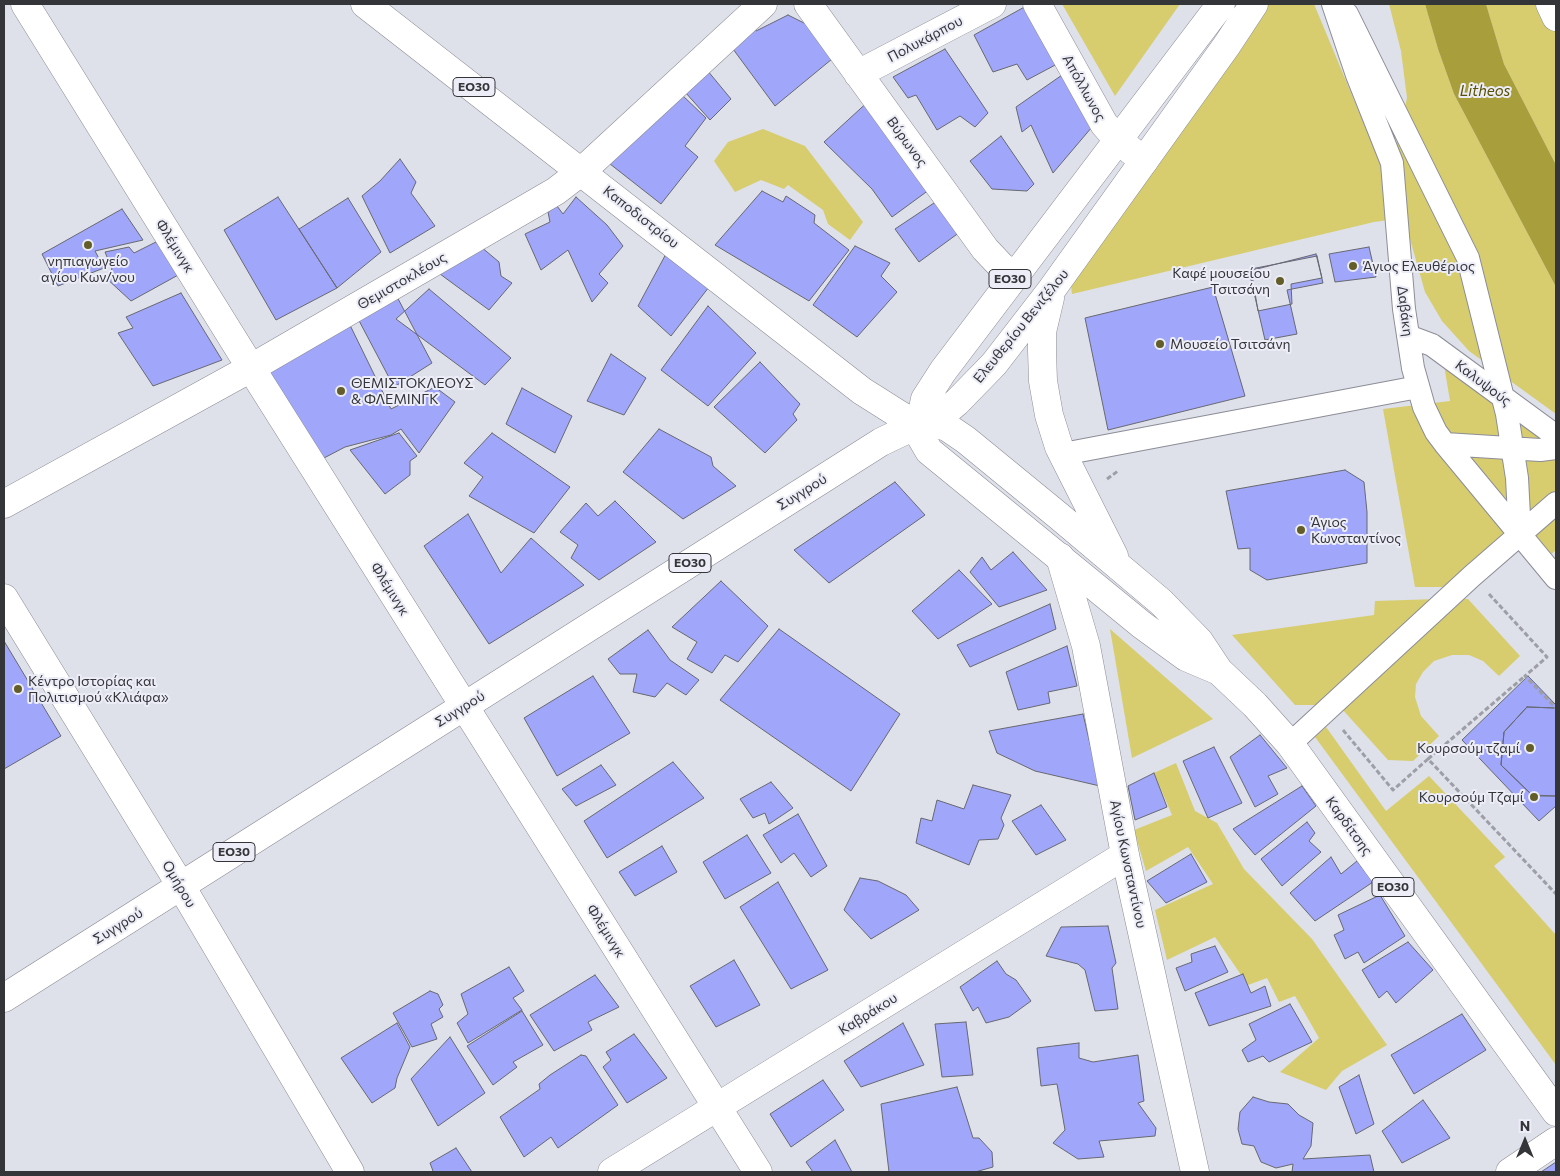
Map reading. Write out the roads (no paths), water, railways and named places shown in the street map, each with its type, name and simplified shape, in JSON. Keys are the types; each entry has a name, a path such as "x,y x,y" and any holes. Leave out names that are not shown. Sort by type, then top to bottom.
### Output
{"street":[{"name":"Φλέμινγκ","path":"25,4 251,368 758,1172"},
{"name":"Καποδιστρίου","path":"365,4 582,171 862,391 920,427"},
{"name":"Θεμιστοκλέους","path":"4,504 251,368 556,191 582,171 763,4"},
{"name":"Βύρωνος","path":"808,4 985,249 1002,267 1014,274"},
{"name":"Πολυκάρπου","path":"858,74 992,4"},
{"name":"Απόλλωνος","path":"1037,4 1096,112 1118,140 1144,161"},
{"name":"ΕΟ30","path":"1219,671 1186,658 1142,625 930,451 922,439 920,427 925,399 933,385 1014,274 1221,4"},
{"name":"Ελευθερίου Βενιζέλου","path":"920,427 939,417 957,402 994,364 1052,290 1227,45 1254,4"},
{"name":"Δαβάκη","path":"1333,4 1357,75 1392,163 1399,262 1408,336 1418,387 1430,420 1445,444 1556,578"},
{"path":"1342,4 1468,258 1503,398 1512,448 1520,515 1520,535"},
{"path":"1550,4 1556,16"},
{"path":"1052,290 1042,332 1044,381 1049,414 1063,454 1120,568"},
{"name":"Καλυψούς","path":"1408,336 1432,345 1556,436"},
{"path":"1063,454 1418,387"},
{"name":"ΕΟ30","path":"920,427 943,425 955,431 1161,602 1199,641 1219,671"},
{"name":"Συγγρού","path":"4,998 881,442 920,427"},
{"path":"1445,444 1512,448 1556,448"},
{"path":"1290,744 1472,576 1556,503"},
{"name":"Αγίου Κωνσταντίνου","path":"1060,557 1086,646 1125,855 1195,1172"},
{"name":"Ομήρου","path":"4,598 181,886 350,1172"},
{"name":"Καρδίτσης","path":"1219,671 1255,705 1290,744 1556,1112"},
{"name":"Καβράκου","path":"612,1172 1125,855"},
{"path":"1510,1172 1556,1141"}],"water":[{"name":"Litheos","path":"1425,4 1486,4 1504,64 1556,165 1556,287 1454,94"}],"place":[{"name":"νηπιαγωγείο αγίου Κων/νου","path":"88,245"},
{"name":"Άγιος Ελευθέριος","path":"1353,266"},
{"name":"Καφέ μουσείου Τσιτσάνη","path":"1280,281"},
{"name":"Μουσείο Τσιτσάνη","path":"1160,344"},
{"name":"ΘΕΜΙΣΤΟΚΛΕΟΥΣ & ΦΛΕΜΙΝΓΚ","path":"341,391"},
{"name":"Άγιος Κωνσταντίνος","path":"1301,530"},
{"name":"Κέντρο Ιστορίας και Πολιτισμού «Κλιάφα»","path":"18,689"},
{"name":"Κουρσούμ τζαμί","path":"1530,748"},
{"name":"Κουρσούμ Τζαμί","path":"1534,797"}]}
